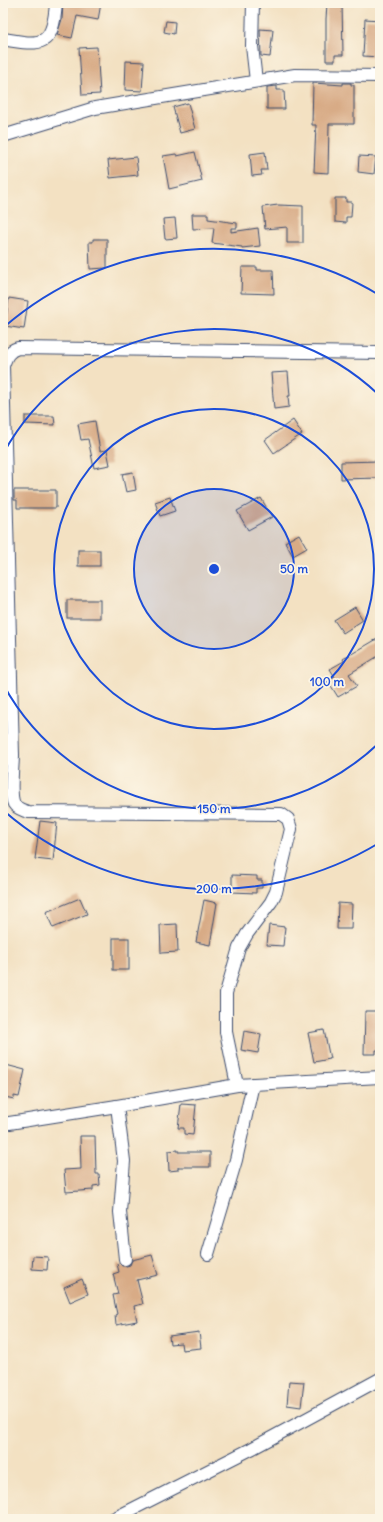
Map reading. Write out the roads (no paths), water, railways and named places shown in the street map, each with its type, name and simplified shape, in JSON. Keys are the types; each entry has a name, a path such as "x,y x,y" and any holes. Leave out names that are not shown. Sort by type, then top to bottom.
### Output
{"street":[{"path":"3,39 28,44 38,43 47,38 52,29 56,3"},
{"path":"253,3 252,46 256,82"},
{"path":"3,136 95,108 295,75 380,76"},
{"path":"237,1085 226,1032 226,993 239,948 247,934 271,902 276,892 291,829 288,819 281,814 28,812 14,805 8,755 3,366 6,357 11,350 18,348 380,353"},
{"path":"3,1124 237,1085 380,1077"},
{"path":"208,1254 236,1160 253,1084"},
{"path":"116,1106 124,1161 120,1212 125,1259"},
{"path":"113,1519 251,1449 380,1379"}]}
